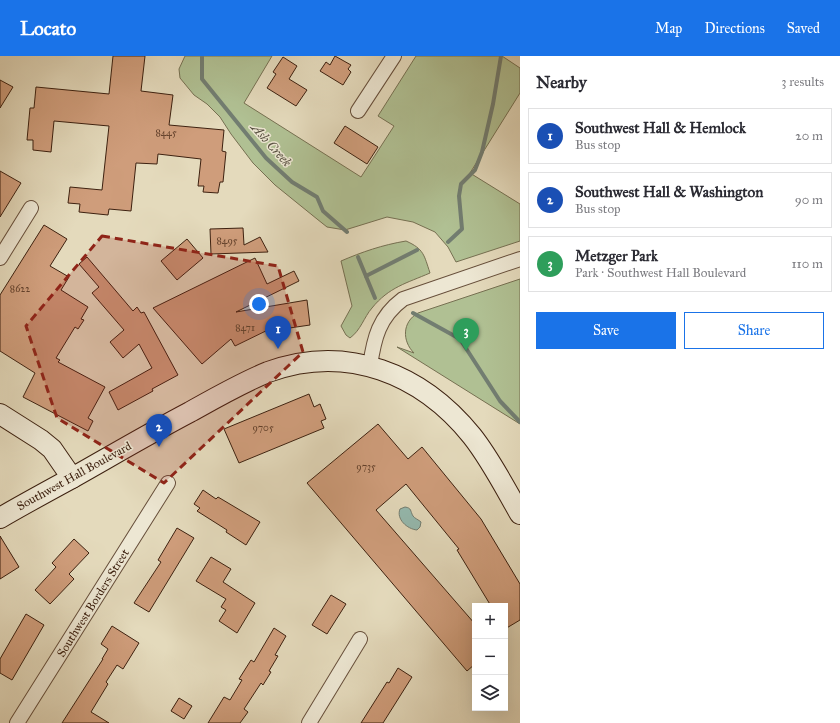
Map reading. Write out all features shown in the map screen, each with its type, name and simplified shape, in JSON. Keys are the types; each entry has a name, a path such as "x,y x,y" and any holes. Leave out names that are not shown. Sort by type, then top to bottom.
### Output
{"main road":[{"name":"Southwest Hall Boulevard","path":"0,518 166,424 252,379 269,372 299,364 324,361 339,361 370,366 392,373 438,401 473,437 520,514"},
{"path":"0,414 41,440 52,450 72,478"}],"street":[{"path":"358,111 394,56"},
{"path":"0,258 31,208"},
{"path":"370,366 373,343 380,326 390,310 403,299 520,259"},
{"name":"Southwest Borders Street","path":"17,723 168,483"},
{"path":"309,723 360,639"}],"highlighted area":[{"path":"102,236 278,266 303,352 164,483 57,418 26,326"}],"green space":[{"path":"185,56 272,56 244,103 361,177 394,126 378,116 416,56 502,56 520,68 520,93 470,173 520,204 520,241 456,262 448,247 435,232 413,222 387,217 345,230 327,227 275,185 253,163 220,117 207,104 194,95 180,78 179,69"},
{"path":"406,241 420,250 430,273 399,286 385,295 372,308 360,327 350,338 346,335 341,326 352,306 341,261 372,249"},
{"path":"520,279 520,424 397,347 414,353 407,343 406,332 409,321 418,313"}],"water":[{"path":"405,507 410,509 414,517 421,522 420,527 417,530 406,526 401,520 399,513 400,509"}],"building":[{"path":"113,56 145,56 141,91 173,95 169,125 224,130 222,151 226,152 223,182 220,182 218,193 203,192 204,186 198,186 201,159 158,154 157,164 136,163 131,211 109,209 108,215 79,212 80,204 68,203 70,187 102,190 109,126 54,121 51,152 33,150 33,140 27,140 30,108 34,108 36,87 109,94"},
{"path":"335,56 351,65 348,69 351,72 343,85 320,71 326,62 330,65"},
{"path":"283,57 297,66 289,79 307,90 296,106 267,88 276,74 273,72"},
{"path":"0,80 13,87 0,108"},
{"path":"345,126 378,147 367,164 334,143"},
{"path":"0,171 21,183 0,217"},
{"path":"44,225 67,239 50,266 69,277 61,290 88,307 81,319 84,320 78,329 75,327 56,358 60,360 58,362 105,387 88,418 93,421 88,431 23,397 35,373 0,351 0,295"},
{"path":"243,228 244,245 260,237 268,252 211,254 210,229"},
{"path":"187,239 203,258 177,280 161,261"},
{"path":"87,257 133,311 137,307 141,313 144,312 178,375 152,389 153,391 118,410 109,392 152,368 139,344 123,358 110,342 124,330 92,293 99,287 79,264"},
{"path":"255,258 267,284 294,271 299,281 236,312 307,300 310,325 276,330 276,326 235,346 231,339 202,364 153,308"},
{"path":"309,394 314,407 320,404 326,419 321,421 324,428 239,463 224,429"},
{"path":"378,424 408,459 422,447 481,519 520,584 520,620 508,627 508,603 489,603 457,550 459,549 406,484 376,510 472,621 472,667 467,671 307,483"},
{"path":"203,490 216,499 218,497 260,522 246,545 226,532 227,530 197,511 200,508 194,504"},
{"path":"177,528 194,538 149,612 134,603 161,562 158,560"},
{"path":"0,536 19,567 0,579"},
{"path":"74,539 89,553 69,574 74,579 50,604 35,590 56,567 52,563"},
{"path":"211,557 231,569 223,582 255,603 237,633 219,621 226,610 221,607 226,599 196,581"},
{"path":"331,595 346,604 327,634 312,625"},
{"path":"26,614 44,625 12,680 0,673 0,659"},
{"path":"112,626 139,643 123,669 117,665 106,682 108,684 91,712 109,723 62,723 103,659 108,649 101,644"},
{"path":"274,628 286,636 275,655 278,656 269,671 271,672 263,685 261,683 244,709 248,712 240,723 208,723 224,697 230,700 242,680 239,679 251,660 254,662"},
{"path":"398,668 412,677 383,723 361,723 387,682 389,683"},
{"path":"179,698 192,706 184,719 171,711"}],"waterway":[{"name":"Ash Creek","path":"202,56 202,79 266,158 292,182 317,197 323,211 347,232"},
{"path":"448,242 462,229 459,196 461,184 475,170 482,152 493,104 501,56"},
{"path":"366,276 417,250"},
{"name":"Ash Creek","path":"358,257 375,298"},
{"name":"Ash Creek","path":"413,313 460,339 500,401 520,422"}],"place":[{"name":"Southwest Hall & Hemlock","path":"278,349"},
{"name":"Metzger Park","path":"466,351"},
{"name":"Southwest Hall & Washington","path":"159,447"}]}
